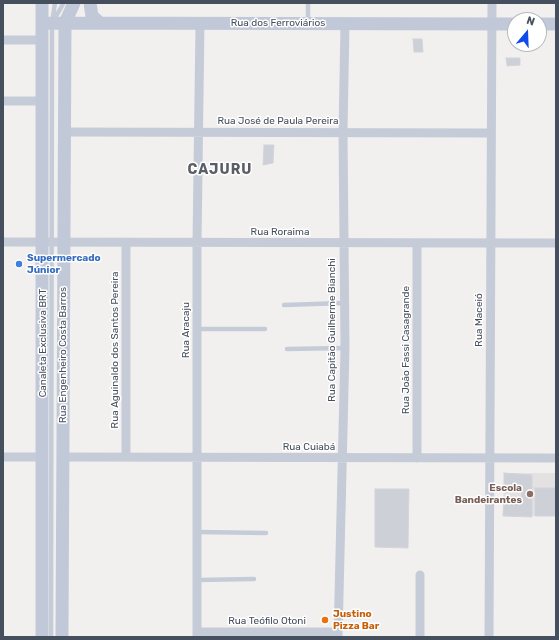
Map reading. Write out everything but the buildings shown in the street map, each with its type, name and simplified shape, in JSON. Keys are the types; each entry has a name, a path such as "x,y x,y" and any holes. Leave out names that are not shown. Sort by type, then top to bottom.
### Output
{"street":[{"name":"Rua Engenheiro Costa Barros","path":"42,3 53,23 64,132 53,242 42,457 42,637"},
{"name":"Rua Engenheiro Costa Barros","path":"62,637 62,457 53,242 42,101 42,40 67,3"},
{"path":"90,3 92,16 100,23"},
{"name":"Rua Maceió","path":"489,637 492,3"},
{"name":"Rua dos Ferroviários","path":"53,23 507,24"},
{"name":"Rua Aracaju","path":"196,634 197,242 200,23"},
{"name":"Rua Capitão Guilherme Bianchi","path":"338,635 345,348 343,132 345,24"},
{"path":"3,40 42,40"},
{"path":"3,101 42,101"},
{"name":"Rua José de Paula Pereira","path":"64,132 491,133"},
{"name":"Rua Roraima","path":"3,242 556,243"},
{"name":"Rua Aguinaldo dos Santos Pereira","path":"126,242 126,457"},
{"name":"Rua João Fassi Casagrande","path":"417,243 417,458"},
{"path":"3,457 42,457"},
{"name":"Rua Cuiabá","path":"62,457 556,458"},
{"path":"420,575 420,637"},
{"name":"Rua Teófilo Otoni","path":"196,634 338,635"}],"lane":[{"name":"Canaleta Exclusiva BRT","path":"51,637 53,23 55,3"},
{"path":"308,3 308,24"},
{"path":"284,305 344,303"},
{"path":"197,329 265,329"},
{"path":"287,349 345,348"},
{"path":"197,532 266,533"},
{"path":"197,580 254,579"}],"shaded area":[{"name":"Escola Bandeirantes","path":"504,473 556,473 556,516 503,516"}],"place":[{"name":"Supermercado Júnior","path":"19,264"},
{"name":"Escola Bandeirantes","path":"530,494"},
{"name":"Justino Pizza Bar","path":"325,620"}],"district":[{"name":"CAJURU","path":"220,170"}]}
